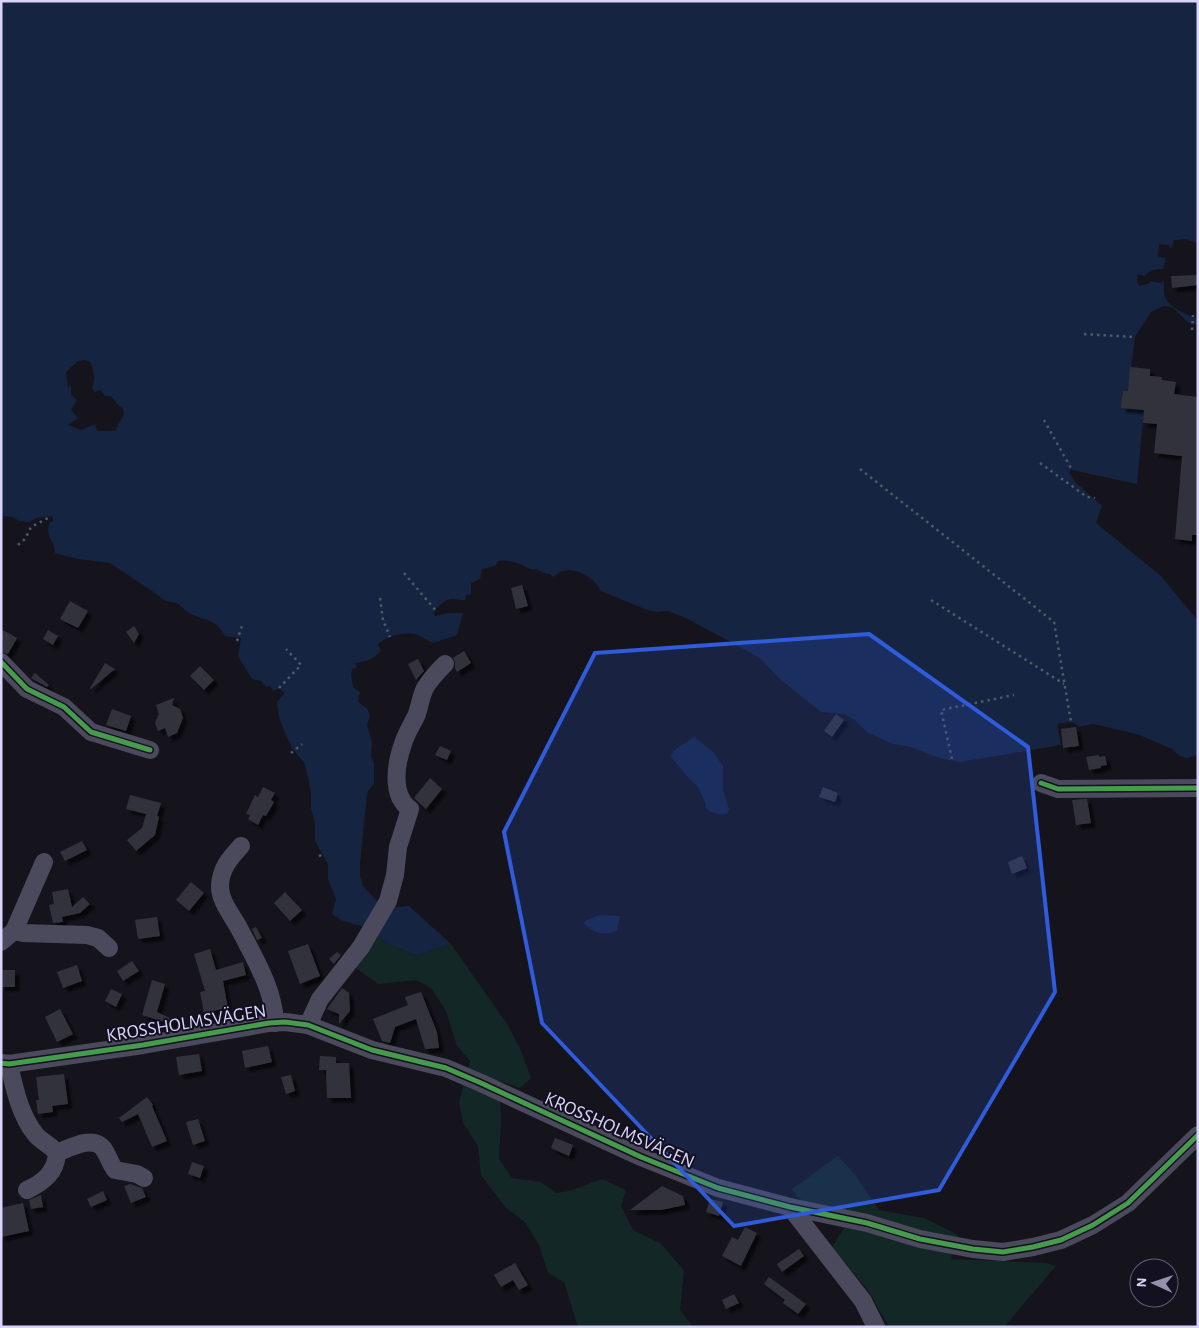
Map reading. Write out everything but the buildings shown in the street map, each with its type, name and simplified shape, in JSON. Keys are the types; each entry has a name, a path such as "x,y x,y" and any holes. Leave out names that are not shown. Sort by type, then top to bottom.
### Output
{"street":[{"path":"1,662 28,689 64,707 91,732 150,750"},
{"path":"308,1025 320,999 360,947 388,902 393,883 398,846 410,809 402,804 398,792 397,766 404,742 417,713 425,688 445,664"},
{"path":"1041,783 1058,789 1198,788"},
{"name":"KROSSHOLMSVÄGEN","path":"241,846 224,865 220,885 221,896 270,990 274,1006 275,1023"},
{"path":"8,937 44,862"},
{"path":"8,937 23,933 87,935 98,938 109,948"},
{"name":"KROSSHOLMSVÄGEN","path":"57,1153 50,1145 37,1136 28,1123 5,1063 143,1045 229,1029 275,1023 308,1025 372,1050 446,1068 641,1157 718,1188 790,1207 867,1223 920,1239 973,1250 1003,1252 1026,1249 1061,1240 1093,1225 1128,1203 1198,1135"},
{"path":"27,1190 46,1179 56,1162 57,1153 86,1143 94,1143 102,1147 115,1170 137,1174 144,1178"},
{"path":"790,1207 863,1301 876,1327"}],"path":[{"path":"1192,330 1193,315"},
{"path":"1084,334 1135,337"},
{"path":"1044,420 1072,470"},
{"path":"1040,463 1087,497 1095,498"},
{"path":"860,469 1054,622 1071,722"},
{"path":"18,545 25,539 31,527 50,517"},
{"path":"404,573 437,612"},
{"path":"380,598 383,620 390,637"},
{"path":"930,600 1064,684"},
{"path":"237,641 242,626"},
{"path":"279,688 301,665 286,649"},
{"path":"952,759 941,710 1014,696"},
{"path":"291,753 302,744"},
{"path":"320,856 324,854"}],"highlighted area":[{"path":"869,634 1028,747 1055,992 939,1190 734,1226 542,1023 504,832 595,653"}],"green space":[{"path":"378,936 388,944 417,956 451,944 507,1024 520,1048 531,1078 520,1088 500,1081 501,1125 499,1159 512,1178 541,1182 556,1193 570,1191 602,1179 626,1190 621,1206 633,1230 660,1243 684,1270 680,1310 693,1327 578,1327 564,1282 548,1273 539,1245 525,1222 506,1208 481,1175 478,1146 463,1123 459,1102 470,1061 457,1046 446,1011 431,988 416,980 378,984 353,966"},
{"path":"838,1156 856,1176 879,1210 924,1218 958,1235 951,1259 1046,1263 1056,1266 1004,1327 889,1327 868,1290 832,1247 844,1228 797,1197 792,1189"}],"water":[{"path":"1,1 1198,1 1198,243 1185,239 1174,240 1171,249 1169,245 1159,244 1159,257 1166,258 1163,269 1152,270 1144,276 1138,274 1137,283 1140,286 1150,283 1150,281 1160,283 1164,281 1165,297 1170,305 1198,319 1198,325 1189,323 1172,307 1163,306 1151,312 1135,337 1128,391 1122,408 1144,410 1137,484 1072,470 1069,472 1075,482 1102,506 1096,523 1161,576 1198,621 1198,755 1187,758 1180,756 1172,749 1137,734 1093,724 1078,727 1071,722 1057,724 1061,745 959,762 939,758 911,747 894,744 868,733 855,720 844,714 821,712 781,680 760,658 686,618 667,611 647,610 601,591 595,582 580,572 568,570 553,577 550,574 530,569 515,562 498,561 495,566 482,569 480,579 471,583 471,594 466,595 465,600 447,600 433,613 435,616 448,613 463,613 457,635 433,643 415,634 395,635 378,644 381,651 378,654 369,660 355,663 357,667 352,669 353,687 360,692 358,701 367,708 370,716 367,725 372,742 371,758 374,762 374,783 367,793 360,876 363,886 384,908 409,906 451,944 417,956 388,944 367,928 341,920 332,914 336,899 328,879 328,864 315,841 315,823 305,764 293,749 279,717 277,702 285,693 279,688 274,691 270,686 266,687 261,681 252,679 238,656 241,638 225,636 214,623 194,616 176,603 162,599 110,563 78,559 55,553 55,548 48,532 53,516 37,518 28,522 19,521 13,517 1,516","holes":["85,360 90,362 94,375 92,388 95,392 101,390 105,396 111,396 123,408 124,414 115,431 97,431 95,424 81,430 68,425 78,418 71,410 77,400 71,395 71,385 68,388 66,372 78,361"]},
{"path":"694,737 713,752 723,766 723,791 729,809 727,814 715,813 705,807 706,805 699,788 671,757 673,751"},
{"path":"599,915 620,916 617,930 603,934 584,924 585,921"}],"cycle path":[{"path":"1,662 27,689 64,707 91,732 150,750"},
{"path":"1041,783 1058,789 1198,788"},
{"path":"1,1063 9,1064 143,1045 269,1023 285,1022 308,1025 372,1050 446,1068 641,1157 718,1188 790,1207 867,1223 920,1239 973,1249 1003,1252 1061,1240 1093,1225 1128,1203 1198,1135"}]}
